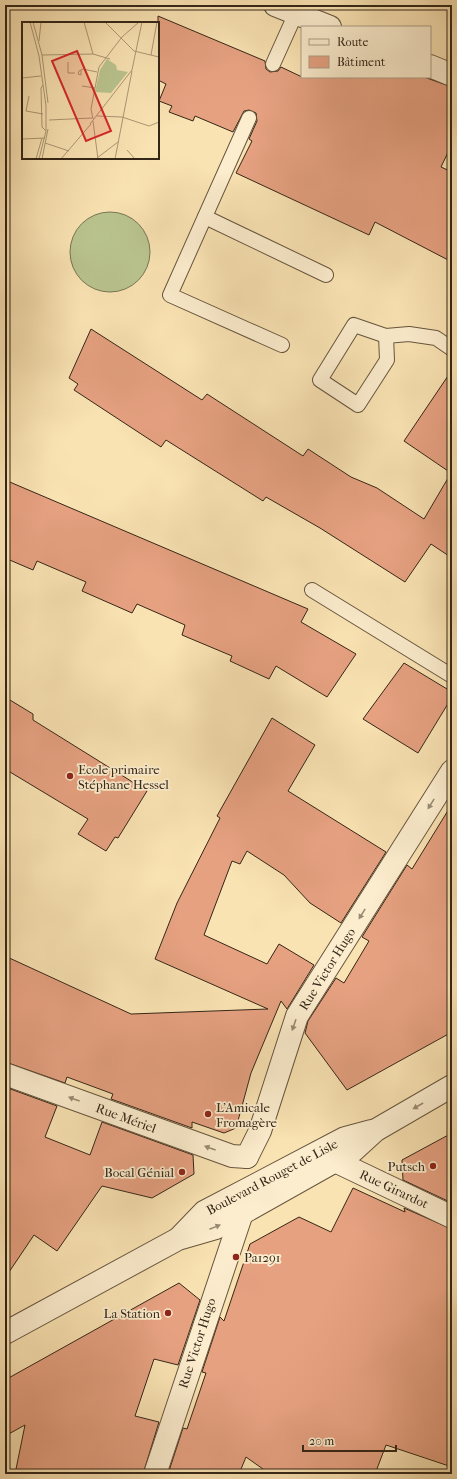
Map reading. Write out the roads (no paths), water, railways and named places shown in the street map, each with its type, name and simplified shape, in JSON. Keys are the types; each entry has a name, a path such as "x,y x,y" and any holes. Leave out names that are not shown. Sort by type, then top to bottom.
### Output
{"street":[{"path":"275,5 328,26"},
{"path":"431,66 452,75"},
{"name":"Rue Victor Hugo","path":"247,1157 260,1131 297,1016 452,771"},
{"name":"Rue Mériel","path":"5,1074 232,1156 247,1157"},
{"name":"Boulevard Rouget de Lisle","path":"5,1333 178,1239 216,1228 353,1151 376,1130 452,1086"},
{"name":"Boulevard Rouget de Lisle","path":"178,1239 204,1212 345,1138 376,1130"},
{"path":"247,1157 259,1182"},
{"name":"Rue Girardot","path":"335,1161 452,1217"},
{"name":"Rue Victor Hugo","path":"155,1474 242,1213"}],"lane":[{"path":"273,64 296,13"},
{"path":"249,118 170,295 282,345"},
{"path":"204,217 326,275"},
{"path":"386,336 387,360 358,405 320,380 354,325 386,336 409,334 436,338 452,348"},
{"path":"312,590 452,676"}],"place":[{"name":"Ecole primaire Stéphane Hessel","path":"70,776"},
{"name":"L'Amicale Fromagère","path":"208,1114"},
{"name":"Putsch","path":"433,1166"},
{"name":"Bocal Génial","path":"182,1172"},
{"name":"Pa1291","path":"236,1257"},
{"name":"La Station","path":"168,1313"}]}
